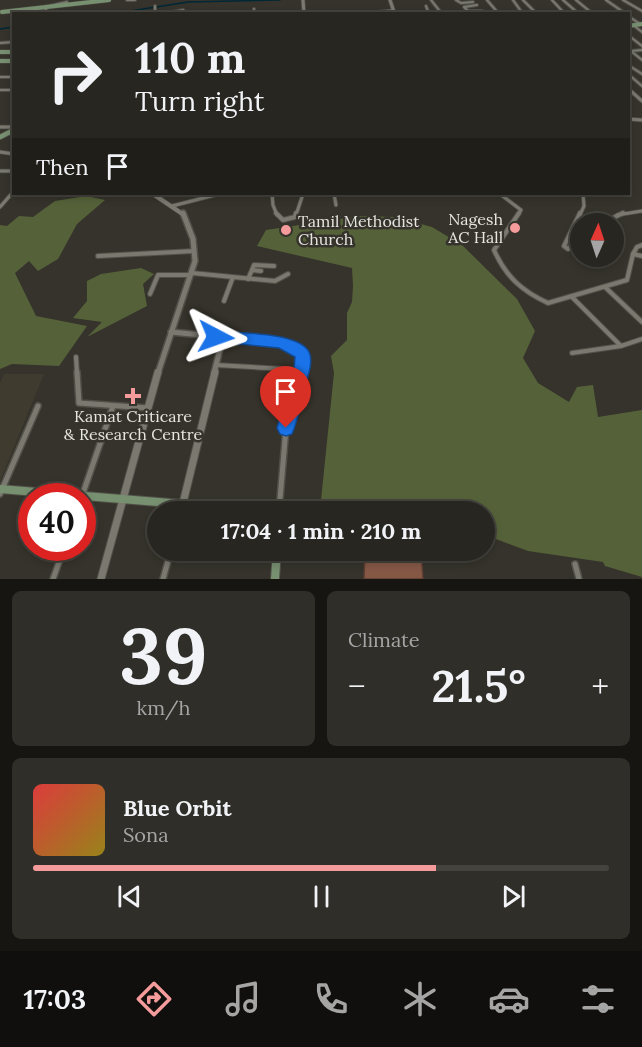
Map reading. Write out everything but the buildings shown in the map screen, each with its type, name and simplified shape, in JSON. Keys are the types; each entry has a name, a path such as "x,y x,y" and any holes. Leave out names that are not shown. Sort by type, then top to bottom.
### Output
{"main road":[{"path":"1,12 102,0"},
{"path":"1,12 24,12 43,7 109,0"},
{"path":"631,26 641,24"},
{"path":"1,491 18,492"},
{"path":"96,497 147,502"},
{"path":"275,579 276,561"}],"street":[{"path":"39,0 45,12"},
{"path":"127,0 135,0"},
{"path":"390,0 394,12"},
{"path":"431,0 440,12"},
{"path":"456,0 459,3 472,1 484,12"},
{"path":"487,0 497,12"},
{"path":"524,0 535,12"},
{"path":"552,0 563,12"},
{"path":"563,0 577,12"},
{"path":"576,0 591,12"},
{"path":"606,0 623,12"},
{"path":"623,0 642,11"},
{"path":"477,5 464,7 468,11 484,12"},
{"path":"155,6 155,12"},
{"path":"426,6 428,12"},
{"path":"631,26 642,32"},
{"path":"630,37 642,46"},
{"path":"642,50 630,51 642,62"},
{"path":"630,77 642,86"},
{"path":"630,90 642,101"},
{"path":"0,207 12,193"},
{"path":"101,579 148,408 195,261 194,239 184,214 155,195"},
{"path":"172,206 215,195"},
{"path":"272,195 272,206 276,215 283,220 295,217 303,195"},
{"path":"334,195 336,205"},
{"path":"501,195 521,210 494,250 502,271 525,293 548,303 627,280 633,254 637,247 642,245"},
{"path":"580,213 584,206 583,195"},
{"path":"624,213 642,211"},
{"path":"570,234 564,246 568,249 570,247"},
{"path":"98,256 195,251"},
{"path":"633,254 642,256"},
{"path":"248,279 254,265 274,266"},
{"path":"252,270 261,271"},
{"path":"150,294 158,275 191,274 275,281 288,274"},
{"path":"224,301 233,277"},
{"path":"605,287 642,322"},
{"path":"571,297 621,346"},
{"path":"171,332 280,343 295,348 302,354 302,370 286,428 280,501"},
{"path":"183,501 223,337"},
{"path":"572,353 621,346 642,339"},
{"path":"76,357 79,404 148,408"},
{"path":"216,364 302,370"},
{"path":"1,491 38,406"},
{"path":"86,483 113,406"},
{"path":"52,579 59,561"},
{"path":"163,579 168,561"},
{"path":"574,564 579,579"}],"shaded area":[{"path":"4,374 44,374 0,481 0,383"}],"green space":[{"path":"86,196 105,200 77,224 58,259 38,271 29,261 15,273 36,316 87,326 59,366 12,364 0,369 0,225 7,226 19,216 33,217 55,201"},
{"path":"360,216 396,217 432,227 462,245 517,299 535,331 523,358 538,383 569,402 577,387 593,385 598,417 642,410 642,577 605,566 603,562 528,551 495,539 495,501 321,501 334,373 331,356 347,340 347,313 352,302 352,268 257,246 266,230"},
{"path":"141,268 154,274 143,284 147,306 87,337 102,322 73,318 87,301 87,281 101,274"}],"waterway":[{"path":"124,12 188,2 280,0"},
{"path":"0,29 12,27"}],"place":[{"name":"Nagesh AC Hall","path":"515,228"},
{"name":"Tamil Methodist Church","path":"286,230"},
{"name":"Kamat Criticare & Research Centre","path":"133,396"}],"route":[{"path":"216,337 280,343 295,348 302,354 302,370 286,428"}]}
